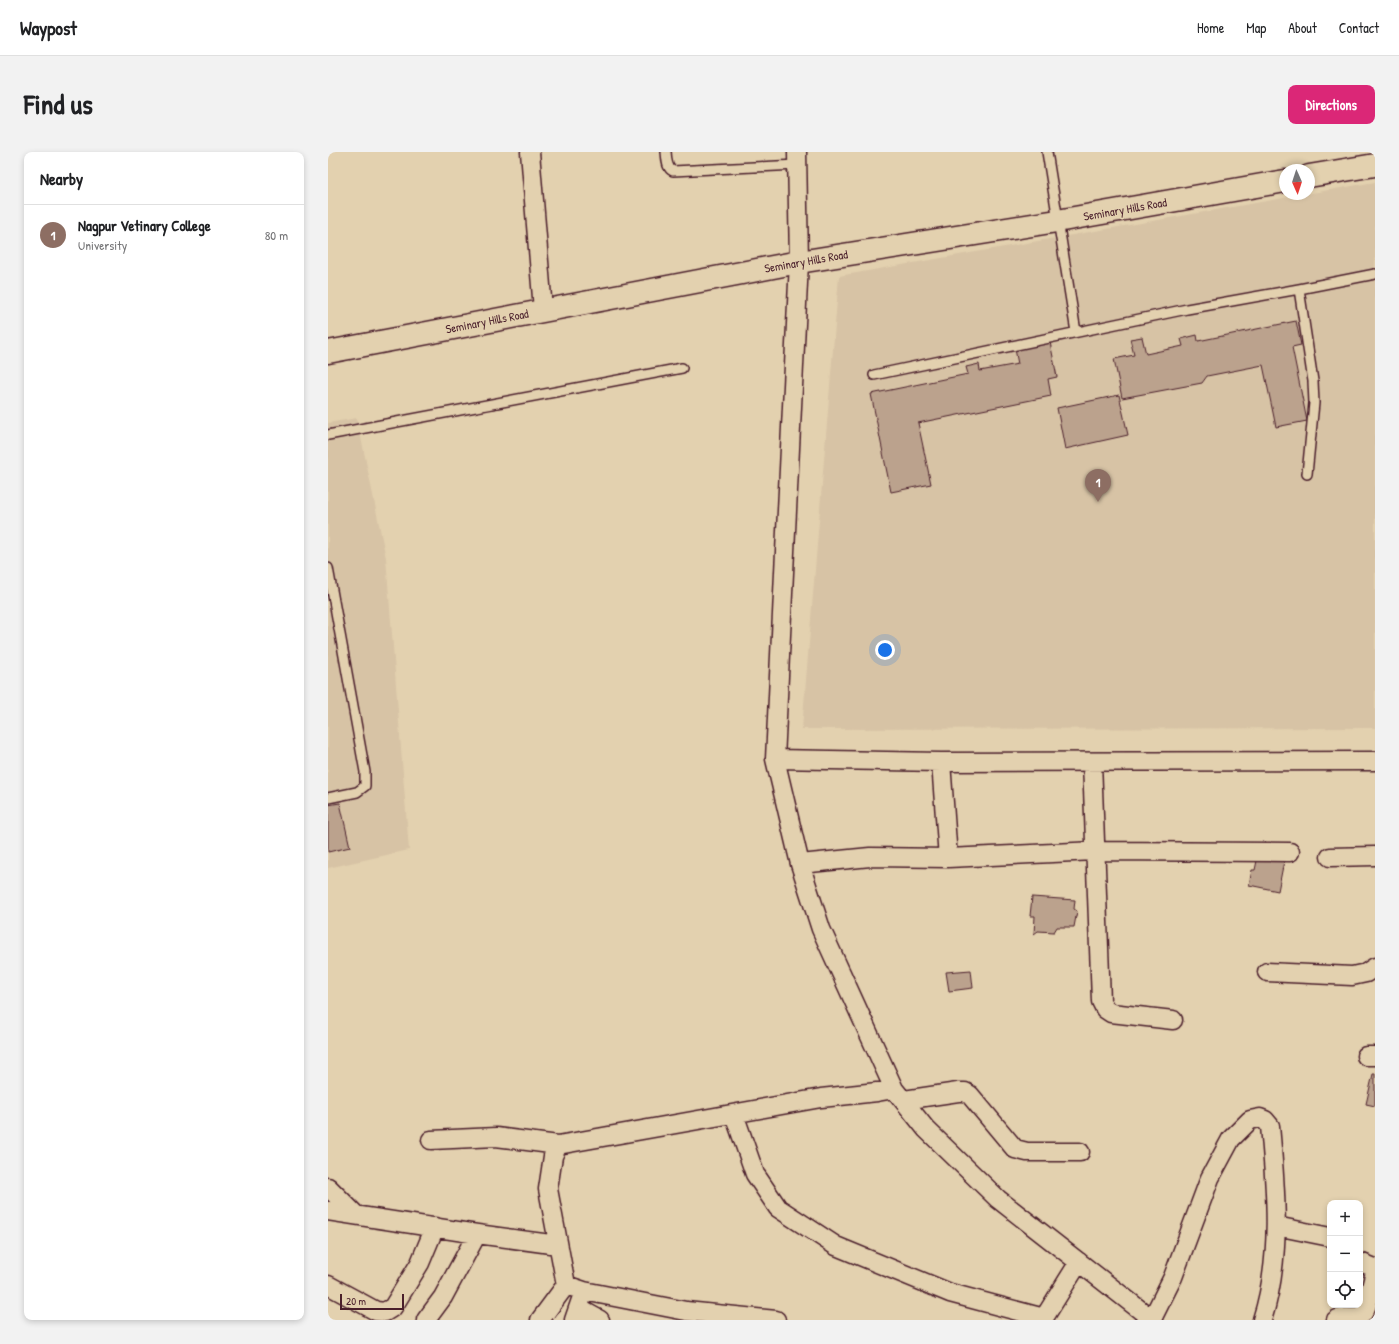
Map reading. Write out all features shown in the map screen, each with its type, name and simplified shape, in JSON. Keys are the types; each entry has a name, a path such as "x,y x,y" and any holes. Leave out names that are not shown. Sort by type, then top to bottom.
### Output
{"street":[{"path":"530,152 543,310"},
{"path":"797,158 800,262 775,759 800,864 822,929 899,1095 926,1128 998,1199 1152,1320 1173,1277 1210,1178 1231,1139 1250,1120 1260,1118 1265,1120 1270,1126 1275,1176 1276,1226 1272,1272 1266,1308 1262,1320"},
{"path":"1315,175 1375,165"},
{"name":"Seminary Hills Road","path":"328,352 800,262 1057,221 1279,182"},
{"path":"775,759 941,762 1375,761"},
{"path":"941,762 948,858"},
{"path":"1092,762 1101,1001 1105,1009 1111,1013 1174,1020"},
{"path":"800,864 870,858 948,858 1095,851 1290,852"},
{"path":"1330,857 1375,856"},
{"path":"1267,972 1352,976 1366,973 1375,967"},
{"path":"431,1140 496,1137 558,1145 821,1098 877,1092 899,1095 964,1092 970,1095 1015,1149 1027,1152 1080,1152"},
{"path":"734,1114 755,1174 778,1208 836,1246 950,1293 1044,1318 1079,1262"},
{"path":"540,1320 566,1285 548,1189 553,1156 558,1145"},
{"path":"328,1187 356,1215"},
{"path":"328,1211 558,1245"},
{"path":"1276,1226 1327,1236"},
{"path":"328,1285 376,1311 385,1312 393,1307 420,1263 435,1227"},
{"path":"426,1320 443,1297 477,1234"},
{"path":"1363,1263 1375,1268"},
{"path":"1336,1320 1341,1317 1358,1317 1364,1312 1375,1274"},
{"path":"566,1285 584,1291 686,1311 776,1320"},
{"path":"584,1291 576,1314 600,1320"}],"lane":[{"path":"666,152 667,165 669,170 673,171 797,158"},
{"path":"1047,152 1076,332"},
{"path":"874,375 1187,309 1375,274"},
{"path":"1299,289 1314,381 1314,403 1307,474"},
{"path":"328,436 682,368"},
{"path":"328,568 365,772 365,786 356,792 328,798"}],"shaded area":[{"path":"1375,182 1375,728 802,729 839,276 1279,199 1315,200 1315,193"},
{"path":"357,418 386,558 409,850 328,868 328,423"}],"building":[{"path":"1296,321 1301,345 1292,347 1307,421 1276,427 1263,365 1207,376 1202,383 1122,398 1114,359 1134,355 1130,339 1142,337 1146,354 1183,346 1181,339 1197,335 1198,341"},
{"path":"1050,342 1057,377 1048,379 1051,396 918,423 931,484 891,492 871,394 968,374 966,367 979,364 980,371 1018,364 1015,349"},
{"path":"1119,395 1128,435 1065,449 1057,408"},
{"path":"340,803 350,847 328,852 328,805"},
{"path":"1258,856 1284,861 1278,891 1249,885 1252,870 1255,870"},
{"path":"1032,897 1075,900 1074,909 1077,911 1074,927 1057,927 1054,932 1038,931 1034,934 1035,916 1030,916"},
{"path":"971,970 973,988 949,991 946,972"},
{"path":"1373,1074 1375,1074 1375,1106 1366,1104"}],"place":[{"name":"Nagpur Vetinary College","path":"1098,502"}]}
